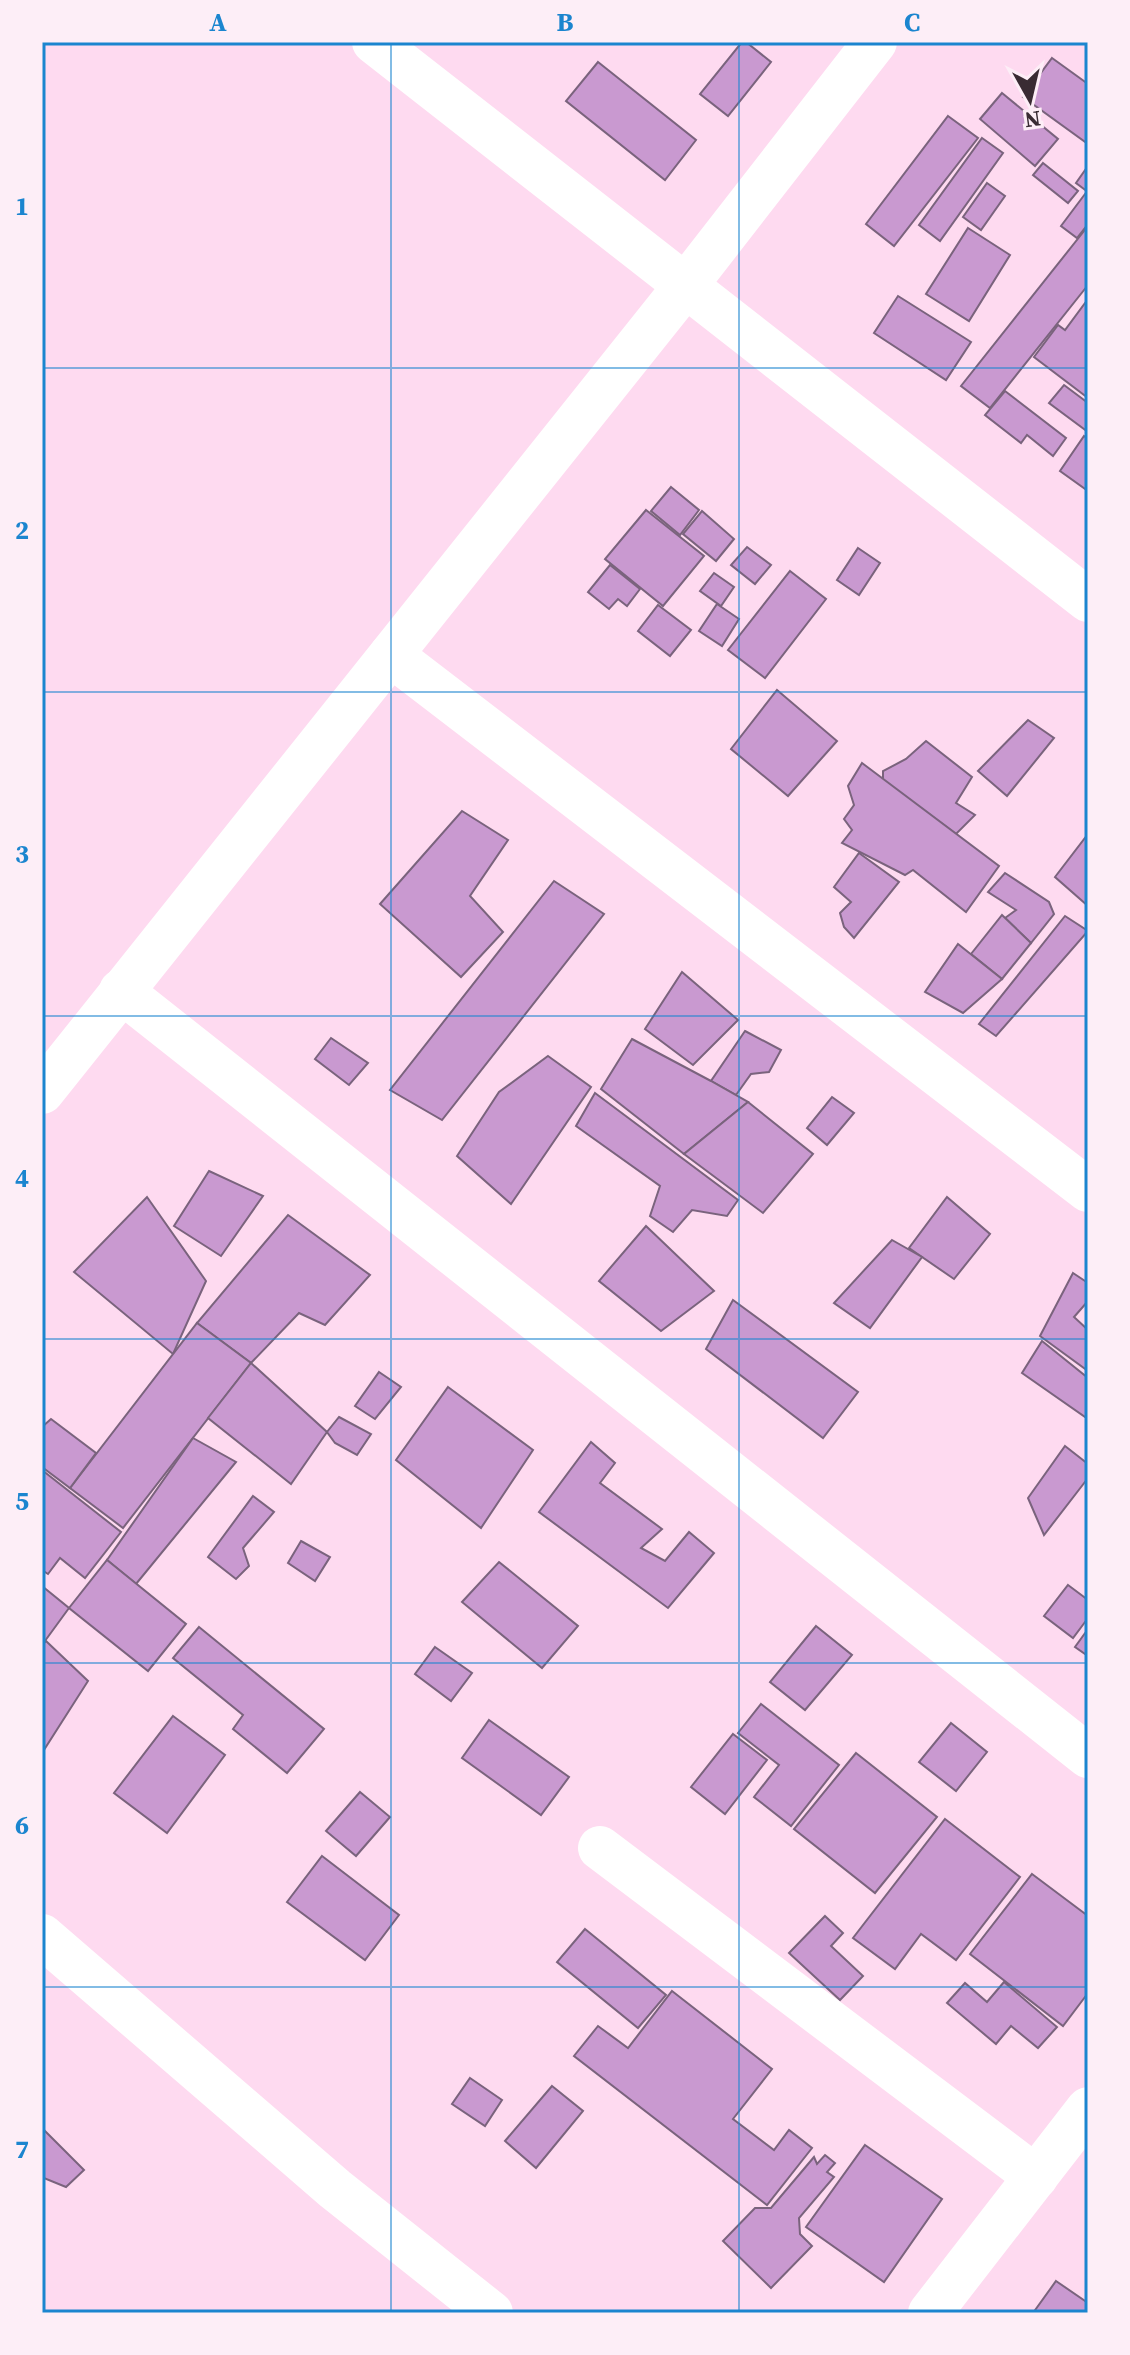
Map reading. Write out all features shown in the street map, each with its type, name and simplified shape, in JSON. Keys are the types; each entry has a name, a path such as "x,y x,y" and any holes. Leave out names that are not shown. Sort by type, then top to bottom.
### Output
{"street":[{"path":"374,42 1088,600"},
{"path":"42,1092 686,285 875,42"},
{"path":"391,655 1088,1190"},
{"path":"121,991 1088,1756"},
{"path":"600,1848 1036,2177"},
{"path":"42,1936 335,2189 491,2313"},
{"path":"930,2313 1088,2109"}],"building":[{"path":"742,42 771,62 728,116 700,94"},
{"path":"1052,58 1088,84 1088,144 1023,97"},
{"path":"598,62 696,140 665,180 566,101"},
{"path":"1002,93 1058,139 1035,166 980,119"},
{"path":"948,116 978,138 894,246 866,224"},
{"path":"982,138 1003,153 940,241 919,225"},
{"path":"1043,163 1078,191 1068,203 1033,175"},
{"path":"1088,166 1088,192 1076,183"},
{"path":"987,183 1005,196 981,230 963,217"},
{"path":"1085,194 1088,196 1088,224 1077,238 1061,226"},
{"path":"1088,226 1088,285 990,408 961,386"},
{"path":"968,228 1010,255 969,321 926,294"},
{"path":"898,296 971,342 946,380 874,333"},
{"path":"1088,299 1088,398 1034,357 1058,325 1065,330"},
{"path":"1064,385 1088,403 1088,432 1049,403"},
{"path":"1005,391 1066,438 1053,456 1027,435 1021,443 985,415"},
{"path":"1084,436 1088,439 1088,491 1060,471"},
{"path":"671,487 699,510 680,535 651,511"},
{"path":"646,510 704,556 663,606 605,559"},
{"path":"702,511 734,539 716,561 683,534"},
{"path":"747,547 771,565 755,584 731,565"},
{"path":"858,548 880,563 859,595 837,580"},
{"path":"610,565 640,589 627,606 618,599 609,609 588,592"},
{"path":"790,571 826,599 765,678 728,650"},
{"path":"714,573 734,587 721,606 700,591"},
{"path":"717,604 739,619 722,646 699,631"},
{"path":"658,605 691,630 670,656 638,631"},
{"path":"777,690 837,741 788,796 731,749"},
{"path":"1028,720 1054,738 1007,796 978,771"},
{"path":"926,741 972,777 956,803 975,815 956,834 883,780 883,771 906,759"},
{"path":"862,763 999,866 966,912 913,870 905,875 842,843 852,830 844,819 854,805 848,786"},
{"path":"462,811 508,840 470,896 503,932 461,977 380,904"},
{"path":"1088,834 1088,906 1055,877"},
{"path":"859,853 899,882 854,938 844,927 840,913 851,902 834,887"},
{"path":"1005,873 1049,902 1054,914 1031,943 1005,918 1016,910 988,892"},
{"path":"554,881 604,914 442,1120 390,1090"},
{"path":"1002,915 1031,943 1002,979 971,954"},
{"path":"1065,916 1088,931 996,1036 979,1024"},
{"path":"958,944 1002,979 963,1013 925,992"},
{"path":"682,972 738,1020 693,1065 645,1029"},
{"path":"745,1031 781,1050 769,1072 751,1074 736,1095 711,1081"},
{"path":"331,1038 368,1063 349,1085 315,1059"},
{"path":"632,1039 748,1102 684,1154 601,1089"},
{"path":"548,1056 591,1087 511,1204 457,1156 499,1092"},
{"path":"595,1093 738,1200 727,1216 692,1210 673,1232 650,1216 660,1186 576,1126"},
{"path":"832,1097 854,1113 827,1145 807,1128"},
{"path":"748,1102 813,1154 763,1213 684,1154"},
{"path":"209,1171 263,1196 221,1256 174,1226"},
{"path":"147,1197 206,1281 173,1354 74,1272"},
{"path":"947,1197 990,1234 954,1279 909,1248"},
{"path":"288,1215 370,1275 325,1325 299,1313 251,1363 197,1323"},
{"path":"646,1226 714,1291 661,1331 599,1281"},
{"path":"892,1240 922,1257 870,1328 834,1303"},
{"path":"1073,1273 1088,1283 1088,1301 1074,1317 1088,1330 1088,1371 1040,1336"},
{"path":"733,1300 858,1392 823,1438 706,1349"},
{"path":"197,1323 251,1363 123,1528 70,1488"},
{"path":"1042,1341 1088,1378 1088,1419 1022,1373"},
{"path":"251,1363 327,1432 291,1484 208,1418"},
{"path":"379,1372 401,1387 375,1419 355,1406"},
{"path":"448,1387 533,1450 481,1528 396,1460"},
{"path":"339,1417 371,1434 357,1455 335,1443 327,1432"},
{"path":"51,1419 96,1453 70,1488 42,1467 42,1427"},
{"path":"193,1438 236,1462 136,1584 107,1560"},
{"path":"591,1442 615,1463 600,1483 662,1529 641,1548 665,1561 689,1532 714,1553 668,1608 539,1512"},
{"path":"1065,1446 1088,1464 1088,1478 1044,1535 1028,1498"},
{"path":"42,1470 121,1532 85,1578 60,1558 48,1574 42,1570"},
{"path":"253,1496 274,1512 243,1548 249,1566 236,1579 208,1557"},
{"path":"301,1541 330,1557 315,1581 288,1563"},
{"path":"107,1560 186,1624 148,1671 69,1608"},
{"path":"499,1562 578,1626 542,1668 462,1602"},
{"path":"1068,1585 1088,1600 1088,1618 1073,1638 1044,1616"},
{"path":"42,1586 69,1608 42,1645"},
{"path":"816,1626 852,1655 805,1710 770,1682"},
{"path":"199,1627 324,1729 287,1773 233,1729 243,1715 173,1658"},
{"path":"1088,1629 1088,1656 1075,1647"},
{"path":"46,1641 88,1681 42,1753 42,1645"},
{"path":"435,1647 472,1673 451,1701 415,1674"},
{"path":"761,1704 839,1765 791,1826 754,1797 779,1765 738,1733"},
{"path":"173,1716 225,1755 167,1833 114,1793"},
{"path":"489,1720 569,1777 541,1815 462,1758"},
{"path":"951,1723 987,1752 956,1791 919,1762"},
{"path":"733,1734 767,1760 725,1814 691,1787"},
{"path":"856,1753 937,1817 875,1893 794,1829"},
{"path":"360,1792 390,1817 356,1856 326,1831"},
{"path":"945,1819 1020,1877 956,1960 921,1934 895,1969 853,1938"},
{"path":"322,1856 399,1915 365,1960 287,1902"},
{"path":"1032,1874 1088,1916 1088,1993 1063,2026 970,1954"},
{"path":"825,1916 843,1933 831,1946 863,1976 840,2000 789,1953"},
{"path":"585,1929 666,1995 638,2028 557,1962"},
{"path":"1004,1982 1057,2027 1038,2048 1011,2026 996,2044 947,2003 965,1983 987,2002"},
{"path":"672,1991 772,2069 733,2119 774,2150 789,2130 812,2148 767,2205 574,2056 598,2026 628,2048"},
{"path":"470,2078 502,2100 485,2126 452,2104"},
{"path":"552,2086 583,2111 536,2168 505,2141"},
{"path":"42,2128 84,2170 66,2187 44,2178 42,2182"},
{"path":"865,2145 942,2199 884,2282 806,2227"},
{"path":"825,2155 835,2163 827,2172 834,2177 799,2218 800,2234 812,2246 771,2288 723,2241 755,2208 771,2208 814,2157 817,2164"},
{"path":"1056,2281 1088,2303 1088,2313 1033,2313"}]}
